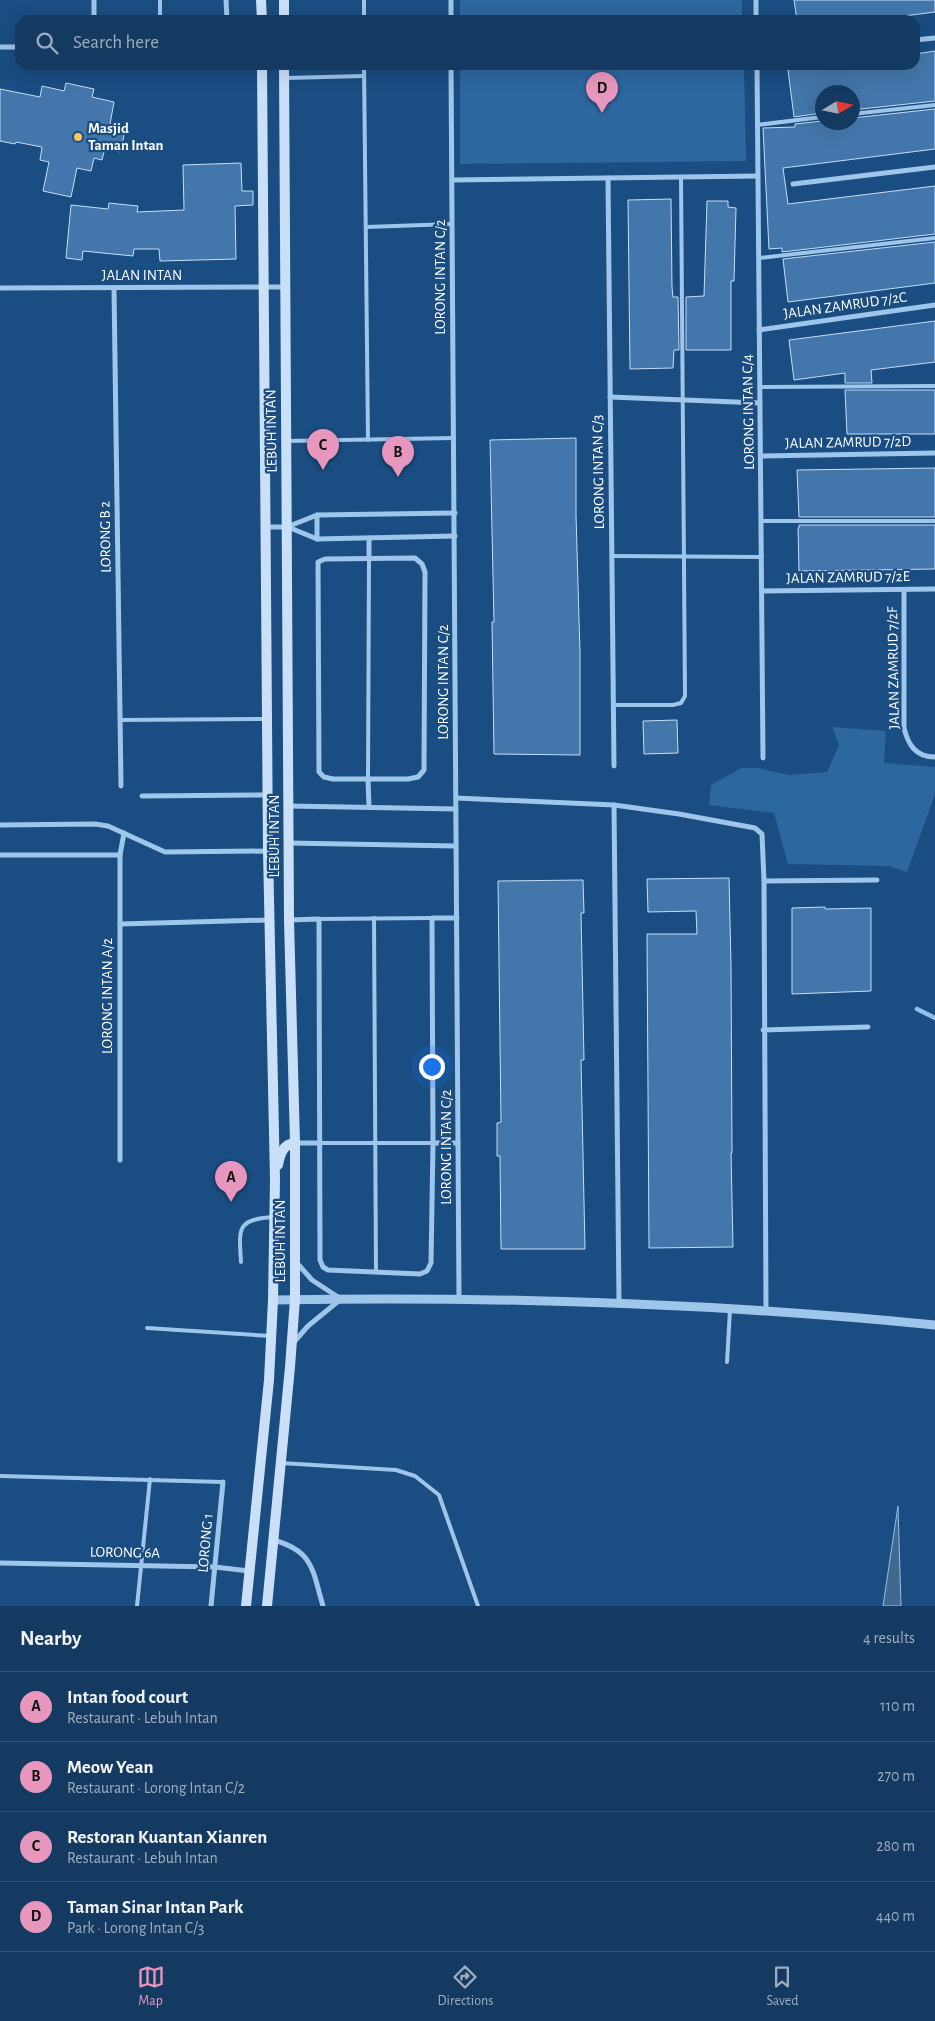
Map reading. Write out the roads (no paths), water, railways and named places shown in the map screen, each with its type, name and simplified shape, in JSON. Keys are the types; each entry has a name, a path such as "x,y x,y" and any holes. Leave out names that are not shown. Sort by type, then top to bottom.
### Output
{"main road":[{"path":"261,0 262,15"},
{"path":"284,0 284,15"},
{"name":"LEBUH INTAN","path":"246,1606 264,1437 271,1336 275,1180 267,795 262,70"},
{"name":"LEBUH INTAN","path":"267,1606 295,1299 295,1143 288,843 284,70"},
{"path":"275,1180 282,1152 289,1144 295,1143"}],"street":[{"path":"94,0 94,15"},
{"path":"226,0 227,15"},
{"path":"451,0 451,15"},
{"path":"756,0 756,15"},
{"path":"920,40 935,38"},
{"path":"0,47 15,47"},
{"name":"LORONG INTAN C/2","path":"451,70 459,1299"},
{"name":"LORONG INTAN C/4","path":"757,70 763,758"},
{"path":"793,184 935,167"},
{"path":"452,180 758,176"},
{"name":"LORONG INTAN C/3","path":"608,178 614,766"},
{"name":"JALAN INTAN","path":"0,288 284,287"},
{"name":"LORONG B 2","path":"114,288 121,786"},
{"name":"JALAN ZAMRUD 7/2C","path":"759,330 935,306"},
{"path":"610,397 760,403"},
{"name":"JALAN ZAMRUD 7/2D","path":"760,456 935,453"},
{"path":"266,528 287,527 317,515 455,513"},
{"path":"317,515 317,539"},
{"path":"287,527 317,539 455,536"},
{"path":"369,538 369,558"},
{"path":"369,558 415,558 422,564 425,572 424,770 418,776 408,779 333,780 324,777 319,772 317,568 318,562 325,559 369,558"},
{"name":"JALAN ZAMRUD 7/2E","path":"762,591 935,589"},
{"name":"JALAN ZAMRUD 7/2F","path":"904,590 904,728 908,742 916,752 929,757 935,757"},
{"path":"368,779 369,807"},
{"path":"142,796 267,795"},
{"path":"456,798 614,805 679,814 755,828 762,834 764,881 763,1030 766,1311"},
{"path":"614,805 619,1303"},
{"path":"288,806 456,809"},
{"path":"0,825 95,824 108,826 165,852 268,851"},
{"name":"LORONG INTAN A/2","path":"120,1160 120,855 124,833"},
{"path":"288,843 456,846"},
{"path":"0,855 120,855"},
{"path":"764,881 878,880"},
{"path":"289,920 318,919 321,1143 320,1260 323,1267 328,1270 420,1274 427,1271 431,1263 433,1143 432,918 457,918"},
{"path":"120,924 269,920"},
{"path":"763,1030 868,1027"},
{"path":"295,1143 321,1143"},
{"path":"433,1143 458,1143"},
{"path":"295,1260 312,1280 341,1299"},
{"path":"292,1344 308,1326 341,1299"},
{"path":"273,1300 459,1299 619,1303 730,1308 935,1325"},
{"name":"LORONG 1","path":"212,1606 223,1482"},
{"path":"274,1540 292,1546 304,1554 313,1572 322,1606"},
{"name":"LORONG 6A","path":"0,1563 215,1567 250,1571"}],"lane":[{"path":"160,0 160,15"},
{"path":"364,0 364,15"},
{"path":"364,70 368,440"},
{"path":"284,78 364,76"},
{"path":"860,113 935,104"},
{"path":"757,125 815,119"},
{"path":"613,705 673,705 681,703 685,696 681,177"},
{"path":"366,227 452,224"},
{"path":"759,258 935,238"},
{"path":"760,387 935,386"},
{"path":"286,441 454,438"},
{"path":"761,521 935,521"},
{"path":"612,556 762,557"},
{"path":"368,779 369,558"},
{"path":"120,720 267,719"},
{"path":"374,918 376,1272"},
{"path":"318,919 432,918"},
{"path":"321,1143 433,1143"},
{"path":"241,1262 240,1234 245,1224 255,1219 274,1217"},
{"path":"727,1362 730,1308"},
{"path":"147,1328 271,1336"},
{"path":"281,1463 396,1470 415,1476 439,1495 478,1606"},
{"path":"0,1476 223,1482"},
{"path":"137,1606 150,1479"}],"waterway":[{"path":"917,1009 935,1018"}],"place":[{"name":"Taman Sinar Intan Park","path":"602,113"},
{"name":"Masjid Taman Intan","path":"78,137"},
{"name":"Restoran Kuantan Xianren","path":"323,470"},
{"name":"Meow Yean","path":"398,477"},
{"name":"Intan food court","path":"231,1202"}]}
